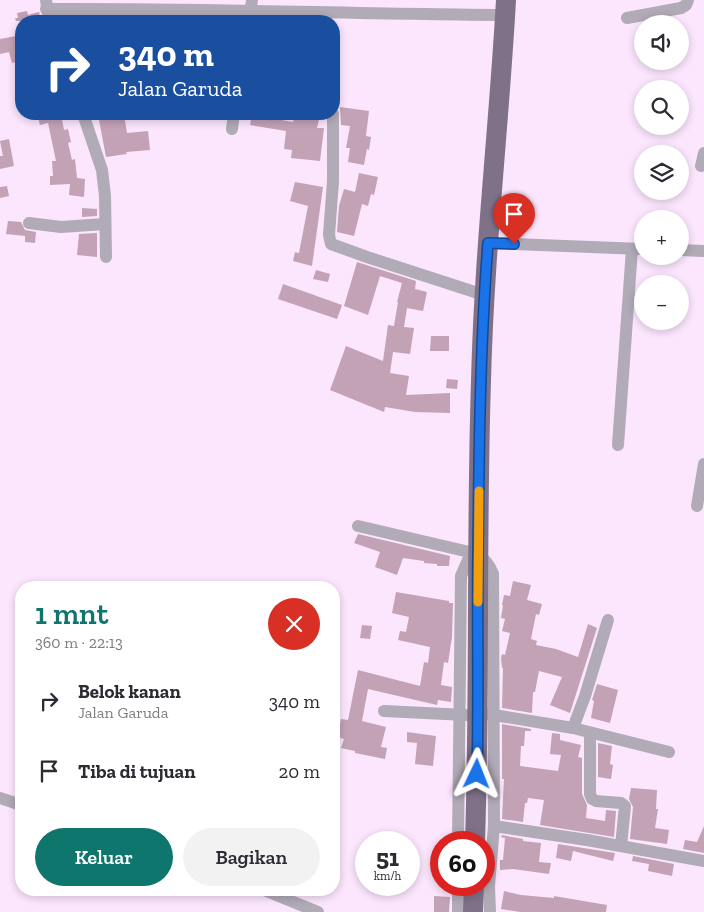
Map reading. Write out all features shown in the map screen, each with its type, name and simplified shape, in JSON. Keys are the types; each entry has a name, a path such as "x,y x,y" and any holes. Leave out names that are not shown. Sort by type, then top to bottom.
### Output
{"main road":[{"path":"475,831 480,425 484,295 505,8"},
{"path":"473,912 474,896"}],"street":[{"path":"627,18 681,8 686,5 688,0"},
{"path":"47,10 151,4 251,11 505,8"},
{"path":"85,120 102,170 105,196 106,257"},
{"path":"232,129 233,120"},
{"path":"333,120 333,182 328,235 332,244 484,295"},
{"path":"29,223 61,227 105,224"},
{"path":"488,243 634,249"},
{"path":"689,250 704,251"},
{"path":"618,445 635,265"},
{"path":"698,506 704,464"},
{"path":"358,526 478,554"},
{"path":"573,728 585,696 608,620"},
{"path":"384,712 477,715 573,728 590,734 669,752"},
{"path":"477,715 493,774 494,826 489,886 490,912"},
{"path":"460,831 477,715"},
{"path":"590,734 590,794 592,799 621,803 625,806 621,846"},
{"path":"0,798 15,803"},
{"path":"494,826 588,840 704,861"},
{"path":"279,896 318,912"},
{"path":"458,896 458,912"}],"building":[{"path":"27,11 28,15 17,15 17,13"},
{"path":"39,12 40,15 28,15"},
{"path":"15,36 15,62 12,63 9,52 0,54 0,39"},
{"path":"340,107 369,111 366,136 371,137 364,165 348,162 350,148 346,148 350,126 341,125"},
{"path":"39,120 62,120 64,130 68,129 71,142 68,143 72,160 75,159 77,178 85,179 84,197 69,195 70,184 50,185 50,176 53,176 52,161 56,161 48,123 40,125"},
{"path":"99,120 125,120 127,133 148,131 150,150 126,152 127,154 106,157"},
{"path":"251,120 293,122 294,120 319,120 317,128 324,128 320,161 291,158 292,150 284,149 286,131 250,125"},
{"path":"9,139 14,166 0,169 0,156 3,156 0,141"},
{"path":"359,173 378,177 374,195 371,194 368,206 362,204 354,236 337,232 339,206 344,189 355,192"},
{"path":"295,182 323,187 312,266 293,261 295,252 299,253 308,206 290,201"},
{"path":"7,186 9,196 0,198 0,187"},
{"path":"82,208 97,209 97,216 82,217"},
{"path":"8,221 21,222 25,230 36,232 35,243 25,242 25,236 6,234"},
{"path":"97,233 97,257 77,255 79,234"},
{"path":"357,262 416,281 415,289 427,292 423,311 407,308 404,327 414,328 410,354 393,352 390,373 409,376 406,395 450,393 450,413 415,412 385,407 384,412 330,390 346,346 383,361 388,325 394,326 402,283 380,276 368,315 344,306"},
{"path":"316,270 330,274 328,282 313,279"},
{"path":"283,284 342,305 337,319 278,299"},
{"path":"431,336 449,336 449,351 430,351"},
{"path":"447,379 458,380 457,389 446,388"},
{"path":"358,534 450,556 449,566 437,566 437,564 403,558 397,575 375,567 380,552 354,543"},
{"path":"513,581 531,585 527,600 542,604 539,615 536,614 531,639 537,641 536,645 556,649 578,657 588,624 597,628 570,713 550,705 562,677 539,671 535,692 533,692 532,713 502,708 503,668 501,658 502,654 505,655 510,633 502,631 505,619 501,618 502,605 504,595 510,596"},
{"path":"396,592 453,603 452,637 448,663 444,662 441,685 452,687 451,702 438,700 437,705 368,689 362,721 386,727 381,747 387,748 385,759 341,748 344,739 340,738 340,724 341,719 348,720 358,670 420,686 424,662 428,663 430,647 398,640 400,631 406,632 409,617 392,613"},
{"path":"362,625 372,626 370,639 360,638"},
{"path":"597,684 618,690 610,723 591,718 594,701 592,700"},
{"path":"502,724 531,729 531,731 525,731 524,746 521,746 520,766 558,771 561,755 550,754 552,733 560,734 560,740 581,745 578,757 582,758 582,794 587,805 586,818 605,821 606,810 616,811 614,837 540,825 544,800 528,798 527,803 525,803 523,822 502,819 504,779 502,779"},
{"path":"407,732 436,736 433,766 415,764 417,743 407,742"},
{"path":"598,743 612,746 610,764 613,765 611,779 598,777"},
{"path":"631,788 657,790 656,809 658,809 655,828 669,830 667,844 630,839 633,807 629,799"},
{"path":"704,826 704,853 683,849 685,840 697,842"},
{"path":"502,835 523,839 523,841 541,843 539,862 551,863 549,874 513,869 500,870 500,860 503,860 505,838 501,837"},
{"path":"558,844 615,853 613,861 573,851 571,861 556,858"},
{"path":"633,856 674,864 672,876 648,871 649,864 632,861"},
{"path":"504,891 521,895 554,898 554,896 607,905 606,912 520,912 501,909"},
{"path":"434,896 450,897 449,912 434,912"}],"slow traffic":[{"path":"478,602 479,491"}],"route":[{"path":"477,774 478,554 484,295 488,243 514,244"}]}
